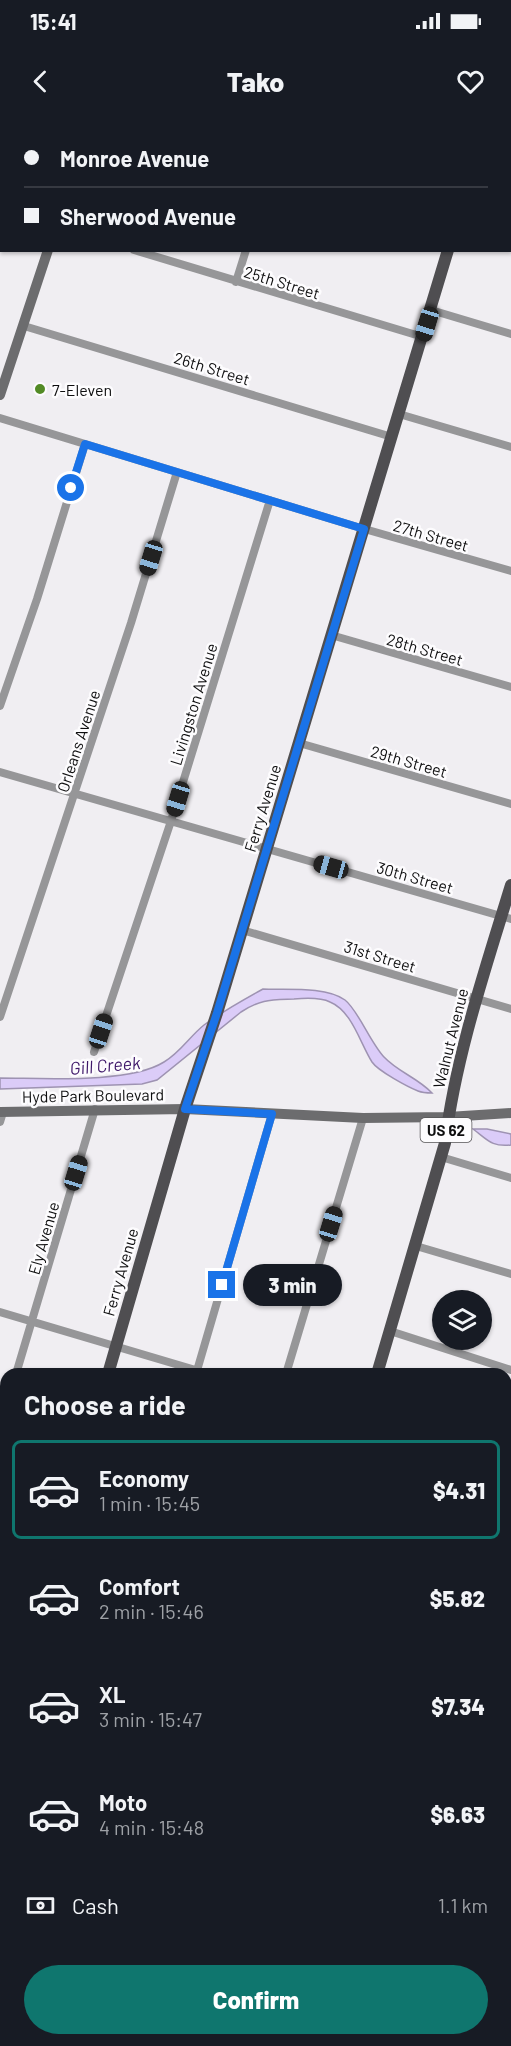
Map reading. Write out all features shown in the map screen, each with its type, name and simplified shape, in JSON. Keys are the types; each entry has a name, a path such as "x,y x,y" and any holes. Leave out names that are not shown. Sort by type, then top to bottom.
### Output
{"main road":[{"path":"0,395 47,252"},
{"name":"Ferry Avenue","path":"110,1368 185,1109 217,1013 447,252"},
{"name":"Walnut Avenue","path":"379,1368 441,1157 463,1050 477,999 506,917 511,885"},
{"name":"Hyde Park Boulevard","path":"1,1115 95,1109 185,1109 363,1118 448,1117 511,1113"}],"street":[{"name":"25th Street","path":"140,252 423,337"},
{"path":"236,282 245,252"},
{"path":"431,310 511,334"},
{"name":"26th Street","path":"24,326 392,437"},
{"path":"399,414 511,447"},
{"name":"27th Street","path":"0,418 364,529 511,571"},
{"path":"0,706 37,599 85,444"},
{"name":"Orleans Avenue","path":"0,1017 131,623 177,472"},
{"name":"Livingston Avenue","path":"94,1052 171,820 270,500"},
{"name":"28th Street","path":"331,636 511,687"},
{"name":"29th Street","path":"299,743 511,804"},
{"name":"30th Street","path":"0,772 506,917"},
{"name":"31st Street","path":"242,930 511,1009"},
{"name":"Ely Avenue","path":"18,1368 95,1109"},
{"path":"197,1368 272,1114"},
{"path":"288,1368 363,1118"},
{"path":"441,1157 511,1178"},
{"path":"416,1246 511,1274"},
{"path":"0,1312 184,1368"},
{"path":"390,1331 505,1368"}],"shaded area":[{"path":"263,989 317,991 345,1000 355,1011 384,1057 432,1093 413,1089 380,1070 372,1062 350,1020 338,1006 326,1000 308,998 266,1001 248,1008 157,1080 142,1084 0,1089 0,1078 108,1077 149,1069 170,1058 211,1020"},
{"path":"473,1129 487,1129 511,1134 511,1145 494,1144"}],"place":[{"name":"7-Eleven","path":"40,389"}],"route":[{"path":"71,488 85,444 364,529 217,1013 185,1109 272,1114 222,1285"}],"water label":[{"name":"Gill Creek","path":"105,1065"}]}
